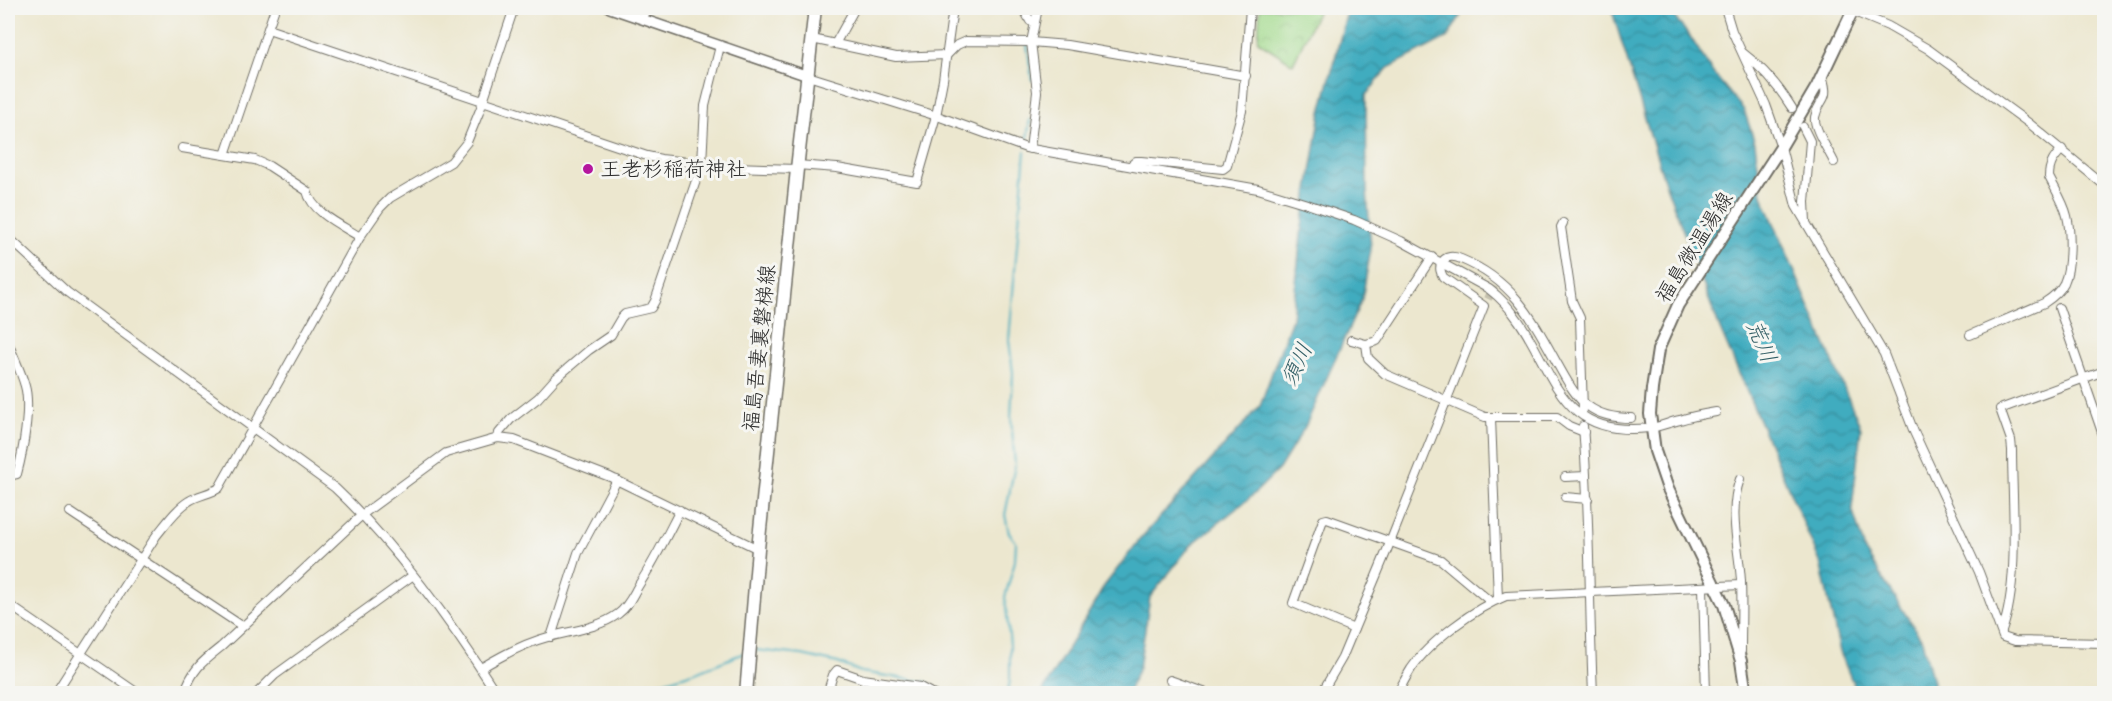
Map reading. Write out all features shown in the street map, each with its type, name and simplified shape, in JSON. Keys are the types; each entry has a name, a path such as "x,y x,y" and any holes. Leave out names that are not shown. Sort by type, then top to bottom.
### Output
{"main road":[{"name":"福島吾妻裏磐梯線","path":"746,693 758,549 815,8"},
{"name":"福島微温湯線","path":"1746,693 1741,661 1724,605 1668,489 1655,451 1651,428 1652,389 1658,350 1678,304 1781,147 1822,76 1853,9"}],"street":[{"path":"225,155 275,8"},
{"path":"55,693 156,536 190,500 219,488 360,237 380,208 390,198 441,169 459,153 467,142 514,8"},
{"path":"610,8 1030,149 1258,189 1354,220 1432,257 1489,289 1500,298 1528,332 1558,390 1580,416 1606,428 1651,428 1716,412"},
{"path":"641,18 648,8"},
{"path":"835,44 855,8"},
{"path":"268,29 647,156 734,167 837,168 917,182 936,116 953,8"},
{"path":"1023,8 1030,21"},
{"path":"1030,149 1037,92 1031,42 1038,8"},
{"path":"1130,166 1136,161 1141,161 1224,169 1227,166 1242,111 1250,8"},
{"path":"1725,8 1732,31 1766,105 1781,147 1796,206 1884,354 1914,432 1979,572 2003,637 2014,641 2104,643"},
{"path":"1853,9 1928,49 2062,148 2104,184"},
{"path":"812,39 896,57 947,55 957,45 966,41 1067,45 1245,76"},
{"path":"498,438 512,419 538,398 555,379 611,335 625,314 651,308 655,301 702,162 705,106 720,46"},
{"path":"1742,52 1755,61 1782,91 1792,108"},
{"path":"1822,76 1826,94 1815,115 1816,124 1834,162"},
{"path":"1803,127 1810,141 1805,202 1806,223"},
{"path":"182,147 249,158 269,166 307,191 309,200 320,211 360,237"},
{"path":"1970,335 2044,303 2053,297 2064,284 2068,254 2068,222 2049,177 2049,166 2062,148"},
{"path":"1563,223 1561,227 1572,301 1580,318 1583,410"},
{"path":"8,237 67,292 335,488 363,514 481,668 497,693"},
{"path":"8,254 15,244"},
{"path":"1351,340 1366,344 1377,341 1432,257"},
{"path":"1321,693 1342,658 1486,303 1443,277 1442,263 1450,257 1459,258 1523,305 1566,378 1583,401 1589,407 1612,418 1631,418"},
{"path":"2059,308 2104,438"},
{"path":"8,342 28,398 21,461 17,474 12,477 8,476"},
{"path":"1366,344 1368,358 1385,374 1491,418 1557,417 1569,426 1584,429 1593,693"},
{"path":"2002,631 2012,580 2013,552 2012,450 2011,440 2000,409 2104,371"},
{"path":"1491,418 1494,600"},
{"path":"184,693 190,676 199,665 363,514 446,453 498,438 514,440 617,480 758,549"},
{"path":"1565,477 1586,476"},
{"path":"1740,479 1733,509 1741,585 1741,661"},
{"path":"551,637 578,553 617,480"},
{"path":"1565,497 1588,499"},
{"path":"481,668 500,657 551,637 609,619 621,612 652,565 680,510"},
{"path":"70,512 242,626"},
{"path":"1354,629 1293,603 1323,520 1327,519 1441,560 1494,600"},
{"path":"256,693 275,675 412,576"},
{"path":"1397,693 1425,652 1470,615 1494,600 1516,594 1741,585"},
{"path":"1703,587 1706,693"},
{"path":"8,604 139,693"},
{"path":"827,693 837,670 862,679 920,687 933,693"},
{"path":"1170,680 1209,693"}],"green space":[{"path":"1260,8 1319,8 1293,64 1258,41"}],"water":[{"name":"須川","path":"1348,8 1465,8 1448,37 1388,68 1366,95 1367,190 1371,249 1362,299 1305,427 1279,469 1252,496 1191,545 1150,597 1139,668 1127,693 1041,694 1105,585 1141,538 1260,406 1292,318 1302,226 1321,112"},
{"name":"荒川","path":"1609,8 1667,8 1691,38 1713,73 1744,110 1755,143 1762,195 1861,428 1852,508 1865,551 1922,640 1936,693 1857,693 1840,652 1820,562 1720,329 1664,180 1613,14"}],"waterway":[{"path":"1027,44 1032,80"},
{"path":"1026,146 1030,119"},
{"path":"1007,694 1010,681 1010,645 1005,597 1015,561 1016,542 1009,533 1005,515 1015,465 1011,418 1013,373 1009,340 1025,151"},
{"path":"755,650 802,655 838,663 861,672 926,682 941,694"},
{"path":"615,694 699,671 744,653"}],"tunnel":[{"path":"1488,299 1494,286"}],"place":[{"name":"王老杉稲荷神社","path":"588,169"}]}
